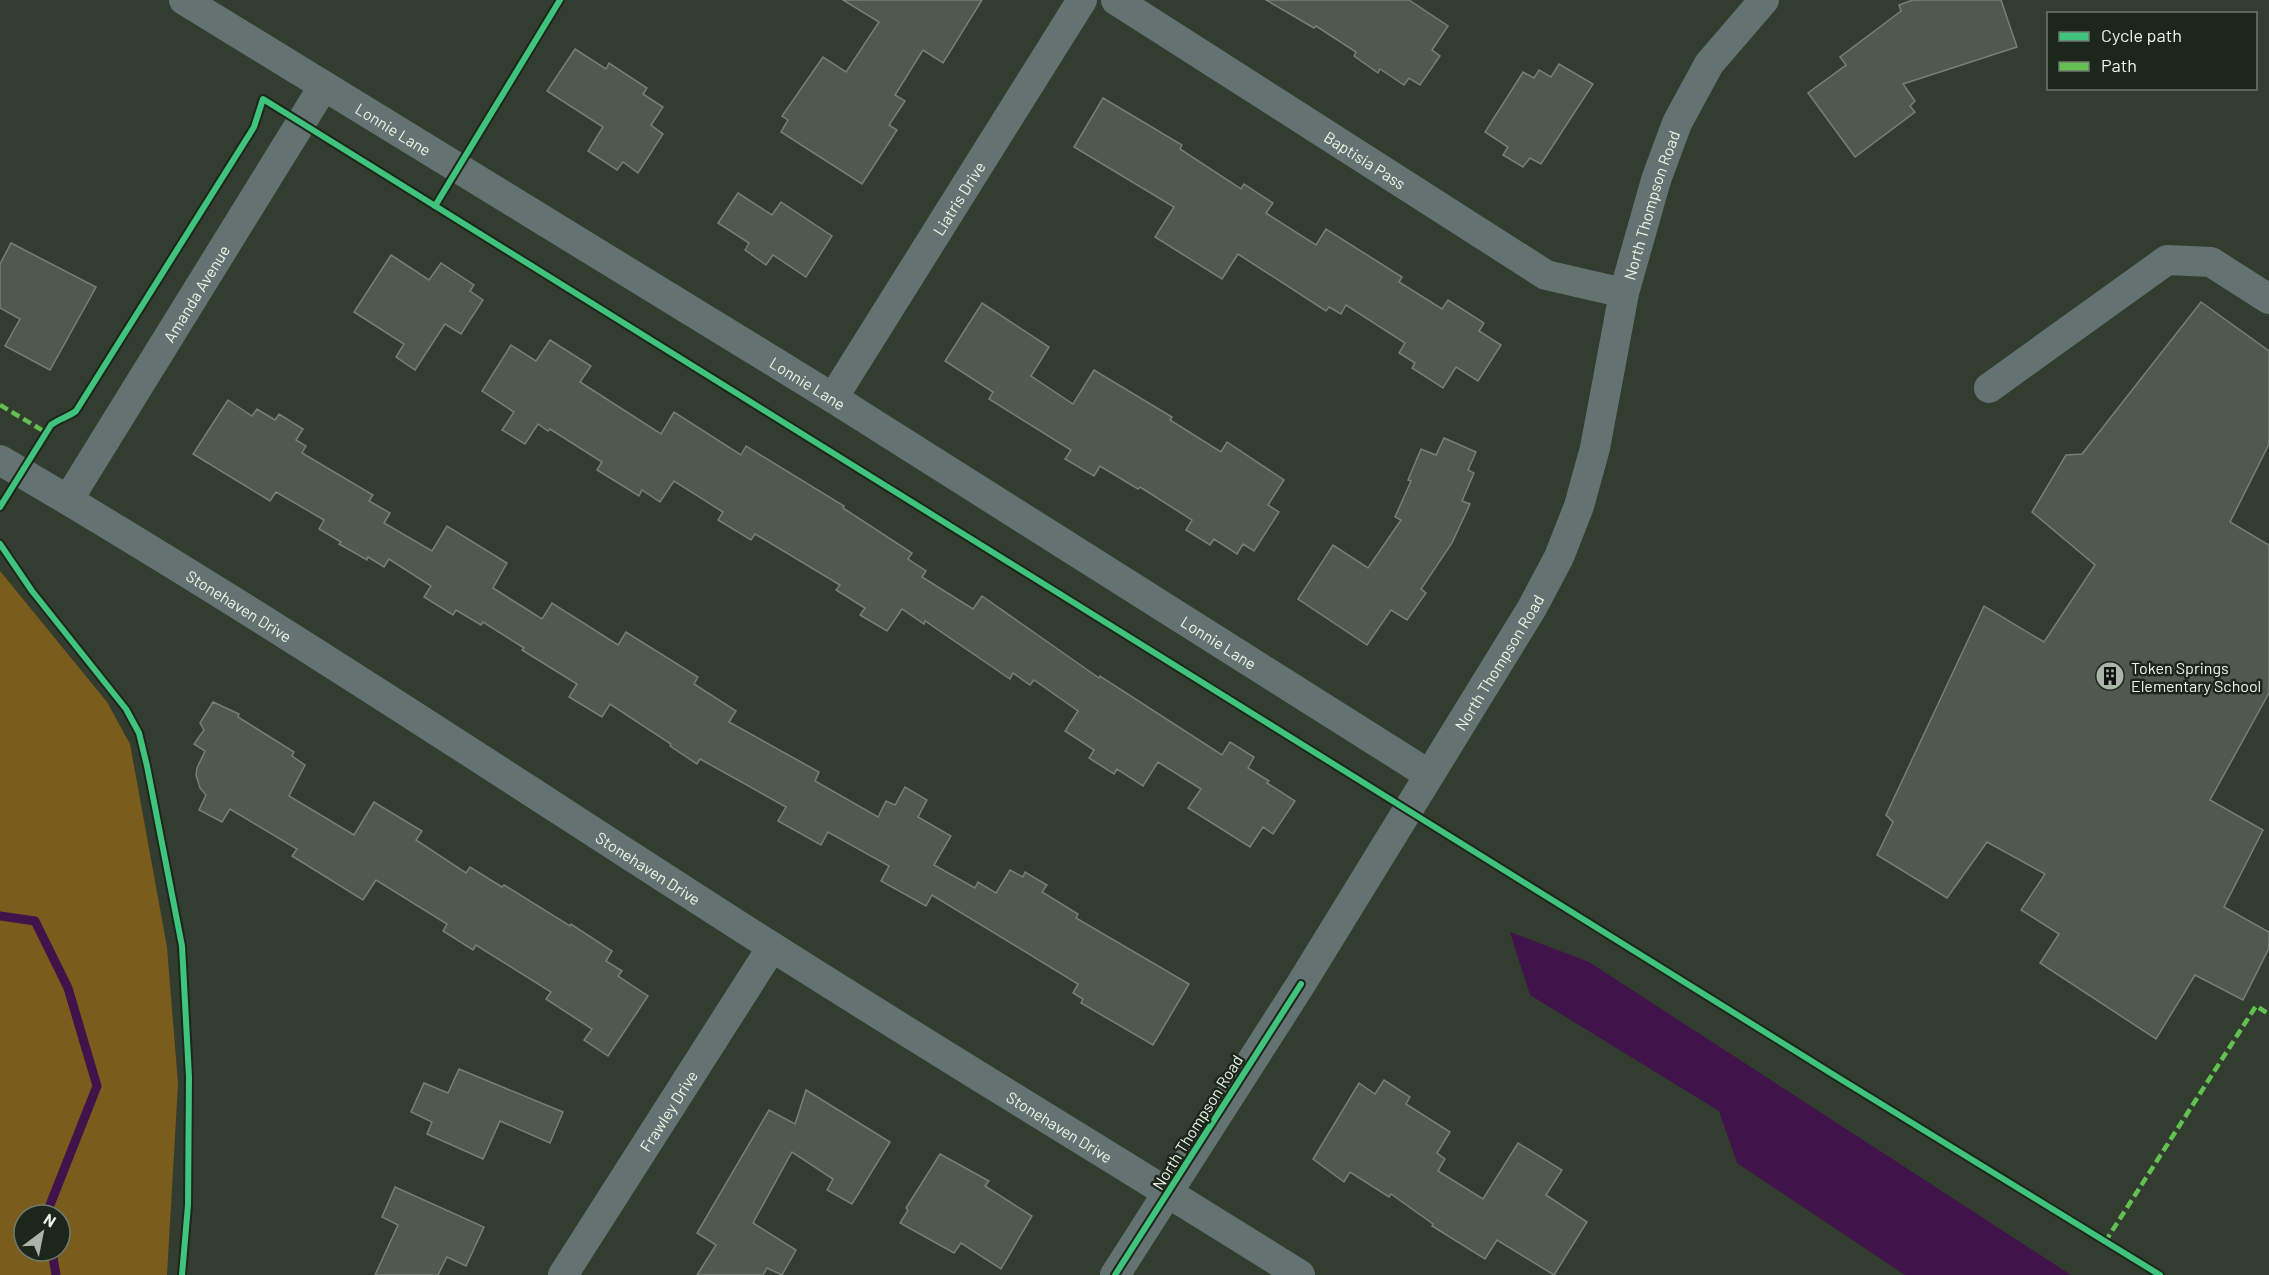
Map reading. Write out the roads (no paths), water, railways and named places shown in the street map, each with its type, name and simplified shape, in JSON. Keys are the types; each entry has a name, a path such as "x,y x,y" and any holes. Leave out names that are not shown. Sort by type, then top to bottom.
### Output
{"street":[{"name":"Lonnie Lane","path":"184,0 834,398 1428,774"},
{"name":"Liatris Drive","path":"834,398 1082,0"},
{"name":"Baptisia Pass","path":"1116,0 1546,275 1624,293"},
{"name":"North Thompson Road","path":"1115,1275 1301,984 1532,608 1559,557 1580,506 1595,448 1624,293 1656,180 1677,123 1709,64 1764,0"},
{"name":"Amanda Avenue","path":"68,500 323,87"},
{"path":"1989,388 2167,260 2211,262 2269,299"},
{"name":"Stonehaven Drive","path":"0,460 367,684 772,947 1300,1275"},
{"name":"Frawley Drive","path":"563,1275 772,947"}],"waterway":[{"path":"0,916 35,921 68,988 97,1086 51,1203"},
{"path":"54,1263 56,1275"}],"place":[{"name":"Token Springs Elementary School","path":"2110,676"}]}
